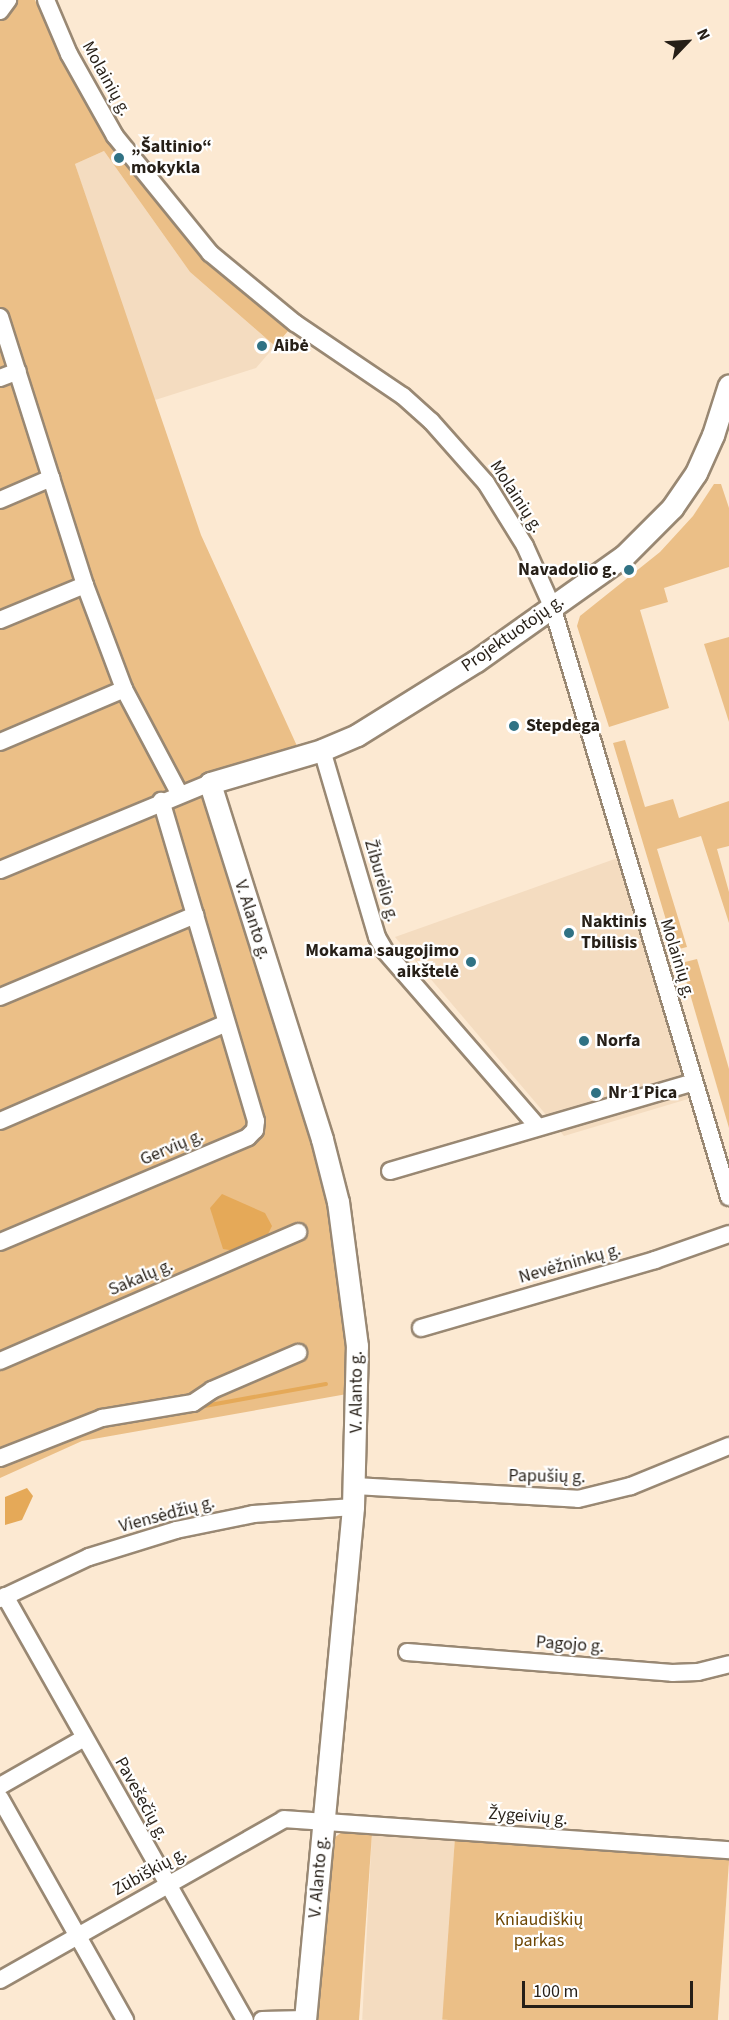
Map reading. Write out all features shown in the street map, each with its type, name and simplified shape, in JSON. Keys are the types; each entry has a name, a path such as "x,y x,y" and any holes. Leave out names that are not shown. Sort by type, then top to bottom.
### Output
{"main road":[{"name":"Projektuotojų g.","path":"210,783 322,750 397,713 639,545 672,508 696,473 713,435 729,385"},
{"name":"V. Alanto g.","path":"210,783 322,1138 338,1202 357,1346 354,1497 306,2019"}],"street":[{"path":"0,11 8,0"},
{"name":"Molainių g.","path":"46,0 69,54 103,116 162,195 231,272 326,346 403,396 448,438 506,513 552,606 729,1197"},
{"path":"0,317 85,585 124,689 179,793"},
{"path":"0,378 18,371"},
{"path":"0,500 51,478"},
{"path":"0,620 85,585"},
{"path":"0,742 124,689"},
{"name":"Žiburėlio g.","path":"322,750 377,938 454,1035 538,1127"},
{"path":"0,870 179,793 210,783"},
{"name":"Gervių g.","path":"0,1242 248,1137 255,1130 256,1121 161,801"},
{"path":"0,998 195,915"},
{"path":"0,1120 226,1023"},
{"path":"390,1171 694,1082"},
{"name":"Sakalų g.","path":"0,1361 298,1232"},
{"name":"Nevėžninkų g.","path":"421,1328 655,1260 729,1234"},
{"path":"0,1458 102,1418 193,1403 212,1390 298,1353"},
{"name":"Papušių g.","path":"354,1497 578,1499 631,1486 729,1446"},
{"name":"Viensėdžių g.","path":"2,1598 89,1557 176,1530 354,1497"},
{"name":"Pavešečių g.","path":"2,1598 245,2020"},
{"name":"Pagojo g.","path":"407,1652 672,1672 698,1672 729,1664"},
{"path":"0,1786 84,1738"},
{"path":"0,1798 125,2020"},
{"name":"Zūbiškių g.","path":"0,1980 284,1819 324,1822"},
{"name":"Žygeivių g.","path":"324,1822 729,1850"},
{"path":"262,2020 306,2019"}],"shaded area":[{"path":"104,151 190,272 275,346 256,368 152,401 75,164"},
{"path":"626,855 698,1096 564,1136 395,937"},
{"path":"222,1194 265,1213 272,1226 266,1238 236,1251 223,1249 210,1208"},
{"path":"27,1488 33,1496 22,1520 5,1525 5,1497"},
{"path":"372,1833 455,1837 445,2020 362,2020"}],"green space":[{"path":"0,0 35,0 78,89 111,144 295,323 275,346 190,272 104,151 75,164 201,535 302,757 210,783 210,805 221,860 236,906 251,937 330,1201 350,1351 347,1394 82,1441 0,1478"},
{"path":"714,484 721,484 729,508 729,567 664,588 668,602 640,610 669,708 609,727 577,626 580,616 660,552 693,516"},
{"path":"729,637 729,722 704,644"},
{"path":"625,740 645,807 673,799 679,818 729,801 729,846 717,849 729,892 729,923 701,836 657,849 687,947 675,950 613,743"},
{"path":"697,959 729,1069 729,1128 681,963"},
{"path":"346,1829 372,1833 359,2020 314,2020 330,1841"},
{"name":"Kniaudiškių parkas","path":"455,1837 729,1856 718,2020 442,2020"}],"waterway":[{"path":"199,1407 326,1384"}],"place":[{"name":"„Šaltinio“ mokykla","path":"119,158"},
{"name":"Aibė","path":"262,346"},
{"name":"Navadolio g.","path":"629,570"},
{"name":"Stepdega","path":"514,726"},
{"name":"Naktinis Tbilisis","path":"569,933"},
{"name":"Mokama saugojimo aikštelė","path":"471,962"},
{"name":"Norfa","path":"584,1041"},
{"name":"Nr 1 Pica","path":"596,1093"}]}
